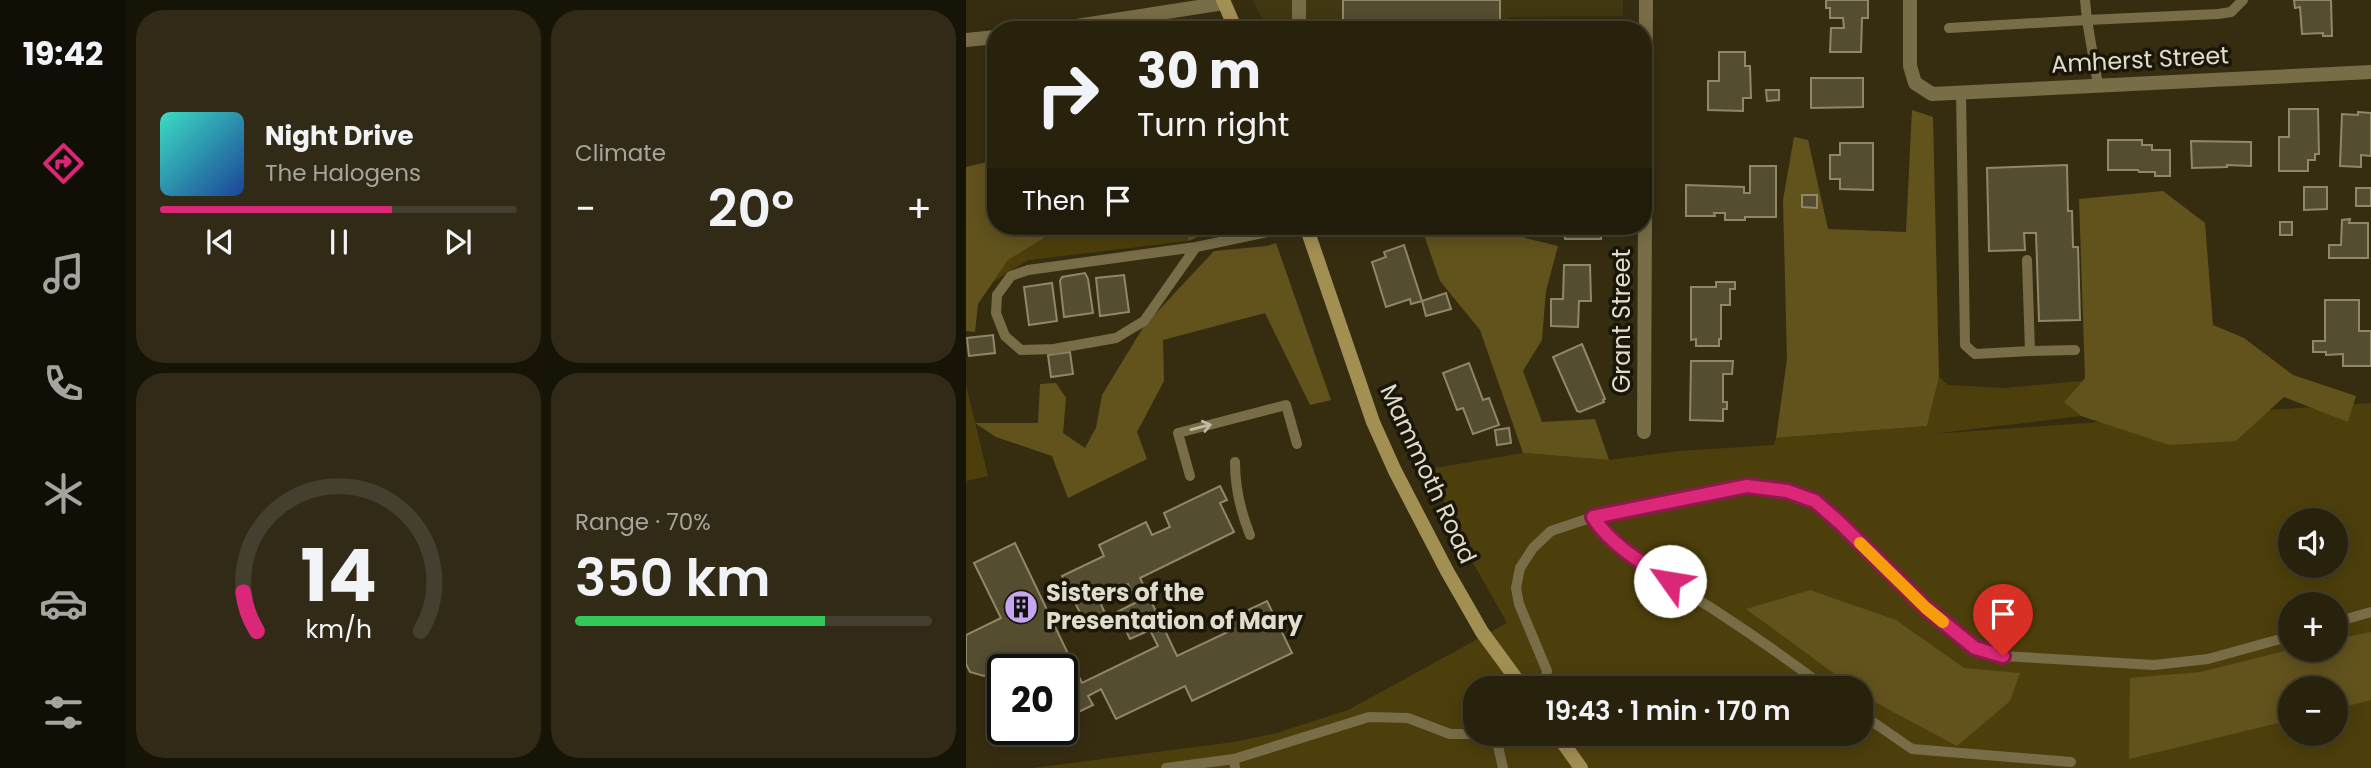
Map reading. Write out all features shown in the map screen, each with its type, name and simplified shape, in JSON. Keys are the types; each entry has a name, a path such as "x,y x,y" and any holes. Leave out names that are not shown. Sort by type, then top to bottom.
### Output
{"main road":[{"path":"1224,1 1232,21"},
{"name":"Mammoth Road","path":"1309,235 1374,422 1395,471 1482,632 1514,676"},
{"path":"1565,746 1581,768"}],"street":[{"path":"1299,21 1300,0"},
{"name":"Grant Street","path":"1646,0 1646,21"},
{"name":"Amherst Street","path":"1910,0 1910,66 1915,83 1932,94 2371,72"},
{"path":"1105,21 1224,1"},
{"path":"966,40 987,38"},
{"name":"Grant Street","path":"1644,432 1645,235"}],"lane":[{"path":"2085,0 2098,85"},
{"path":"1949,28 2218,14 2231,12 2243,0"},
{"path":"1961,92 1965,345 1975,354 2075,350"},
{"path":"1196,247 1144,321 1116,338 1054,349 1021,350 1005,336 996,313 997,295 1011,276 1028,271 1196,247 1253,235"},
{"path":"2027,260 2030,351"},
{"path":"1190,476 1178,433 1286,405 1297,444"},
{"path":"1235,462 1238,498 1250,535"},
{"path":"1546,676 1546,671 1519,604 1516,588 1520,568 1533,548 1551,531 1593,517 1747,486 1787,491 1815,501 1926,608 1975,648 2003,656 2154,665 2208,659 2278,640"},
{"path":"1593,517 1601,529 1638,561 1736,624 1809,676"},
{"path":"2348,619 2371,612"},
{"path":"1166,768 1234,763 1369,717 1408,718 1450,734 1463,734"},
{"path":"1873,722 1912,749 2071,762"},
{"path":"1498,746 1503,768"}],"shaded area":[{"path":"1253,0 1623,0 1623,16 1509,17 1509,21 1263,21"},
{"path":"1912,110 1933,117 1939,377 1927,426 1776,438 1787,359 1783,200 1794,137 1808,140 1828,229 1906,232"},
{"path":"987,162 987,235 1049,235 1008,260 978,304 975,332 966,331 966,167"},
{"path":"2163,191 2205,223 2213,325 2244,338 2293,375 2356,396 2348,422 2284,397 2236,441 2169,445 2081,416 2064,402 2085,378 2079,199"},
{"path":"1049,235 1189,235 1188,241 1028,260 993,282 1008,260"},
{"path":"1189,235 1203,235 1188,241"},
{"path":"1424,235 1524,235 1525,238 1558,246 1546,291 1542,340 1523,371 1542,422 1595,419 1609,460 1523,453 1480,330 1440,281"},
{"path":"1276,243 1331,400 1310,405 1265,313 1163,340 1164,381 1137,432 1147,459 1068,498 1052,456 996,437 975,423 1038,423 1040,384 1056,383 1066,398 1063,433 1085,448 1096,428 1102,395 1144,326 1214,251"},
{"path":"1939,377 1948,385 2004,388 2082,381 2064,402 2081,416 1931,434 2371,403 2371,768 1033,768 1234,742 1277,733 1348,710 1507,623 1471,559 1429,469 1523,453 1609,460 1679,451 1774,445 1776,438 1927,426"},
{"path":"966,385 988,476 966,481"},
{"path":"1810,590 1896,620 1964,668 2020,673 2010,701 1957,746 1873,701 1873,676 1838,676 1746,609"},
{"path":"2371,632 2371,700 2348,706 2348,676 2278,676 2278,723 2129,759 2130,678 2200,672 2278,653 2278,662 2348,662 2348,637"}],"building":[{"path":"1343,0 1500,0 1500,21 1343,20"},
{"path":"1826,0 1868,0 1868,18 1862,18 1861,52 1830,52 1831,28 1844,28 1843,18 1830,18 1830,8 1826,8"},
{"path":"2294,0 2331,0 2332,36 2323,36 2323,33 2302,34 2300,7 2295,8"},
{"path":"1719,52 1745,52 1745,66 1750,66 1751,98 1743,98 1743,111 1708,110 1708,81 1719,81"},
{"path":"1811,78 1863,78 1863,107 1811,108"},
{"path":"1766,90 1779,90 1779,100 1767,101"},
{"path":"2289,109 2318,109 2319,154 2315,154 2315,160 2308,160 2308,171 2279,171 2279,137 2289,137"},
{"path":"2358,112 2371,113 2371,156 2361,155 2361,167 2340,166 2342,114 2358,115"},
{"path":"2108,140 2142,140 2142,145 2152,145 2152,150 2170,150 2170,176 2155,176 2155,172 2138,170 2108,170"},
{"path":"2191,141 2251,142 2251,166 2192,168"},
{"path":"1840,143 1873,143 1873,190 1840,189 1840,179 1830,179 1830,155 1840,155"},
{"path":"2067,165 2068,211 2072,211 2073,247 2078,247 2080,320 2039,321 2036,233 2024,233 2025,250 1989,251 1987,168"},
{"path":"1750,166 1776,166 1776,217 1725,220 1725,213 1714,213 1715,216 1686,216 1686,185 1744,187 1744,193 1750,193"},
{"path":"2304,187 2327,187 2327,209 2304,210"},
{"path":"2356,188 2371,188 2371,206 2356,206"},
{"path":"1802,195 1817,195 1817,208 1802,207"},
{"path":"2350,219 2349,223 2368,223 2368,258 2329,258 2329,245 2341,245 2342,220"},
{"path":"2280,222 2292,222 2292,235 2280,235"},
{"path":"1565,235 1601,235 1601,239 1565,239"},
{"path":"1404,245 1422,301 1411,304 1410,299 1386,307 1372,262 1386,257 1384,252"},
{"path":"1564,265 1590,265 1591,301 1579,301 1578,327 1551,326 1551,299 1563,299"},
{"path":"1085,273 1093,313 1064,317 1060,281 1062,277"},
{"path":"1124,275 1129,312 1100,316 1096,278"},
{"path":"1716,282 1735,282 1735,289 1730,289 1730,305 1721,305 1719,346 1696,346 1696,339 1691,340 1691,287 1716,287"},
{"path":"1052,283 1057,321 1029,325 1024,287"},
{"path":"1446,293 1451,309 1426,316 1422,301"},
{"path":"2325,300 2359,300 2359,331 2371,331 2371,366 2343,366 2343,354 2326,355 2326,352 2313,352 2313,341 2325,341"},
{"path":"993,335 995,353 969,356 967,338"},
{"path":"1582,344 1605,399 1604,402 1580,412 1577,411 1553,357"},
{"path":"1070,352 1073,374 1051,377 1048,355"},
{"path":"1691,361 1733,361 1732,374 1723,374 1723,402 1727,402 1727,409 1723,409 1723,421 1690,420"},
{"path":"1469,363 1483,400 1489,398 1499,425 1473,434 1463,408 1457,410 1443,373"},
{"path":"1509,428 1511,443 1497,445 1495,430"},
{"name":"Sisters of the Presentation of Mary","path":"1220,486 1227,500 1220,503 1234,532 1140,578 1177,656 1234,629 1229,619 1267,601 1292,653 1192,701 1185,686 1116,719 1101,689 1088,696 1093,705 1078,712 1078,675 1082,683 1158,646 1150,630 1130,639 1117,612 1137,602 1128,584 1098,598 1105,613 1085,623 1062,576 1104,556 1099,545 1146,522 1152,535 1170,527 1164,513"},
{"name":"Sisters of the Presentation of Mary","path":"1015,543 1068,654 987,654 987,675 970,672 966,664 966,635 1001,618 974,563"}],"slow traffic":[{"path":"1860,543 1943,622"}],"place":[{"name":"Sisters of the Presentation of Mary","path":"1021,607"}],"route":[{"path":"1670,581 1638,561 1615,542 1593,517 1747,486 1787,491 1815,501 1926,608 1975,648 2003,656"}]}
